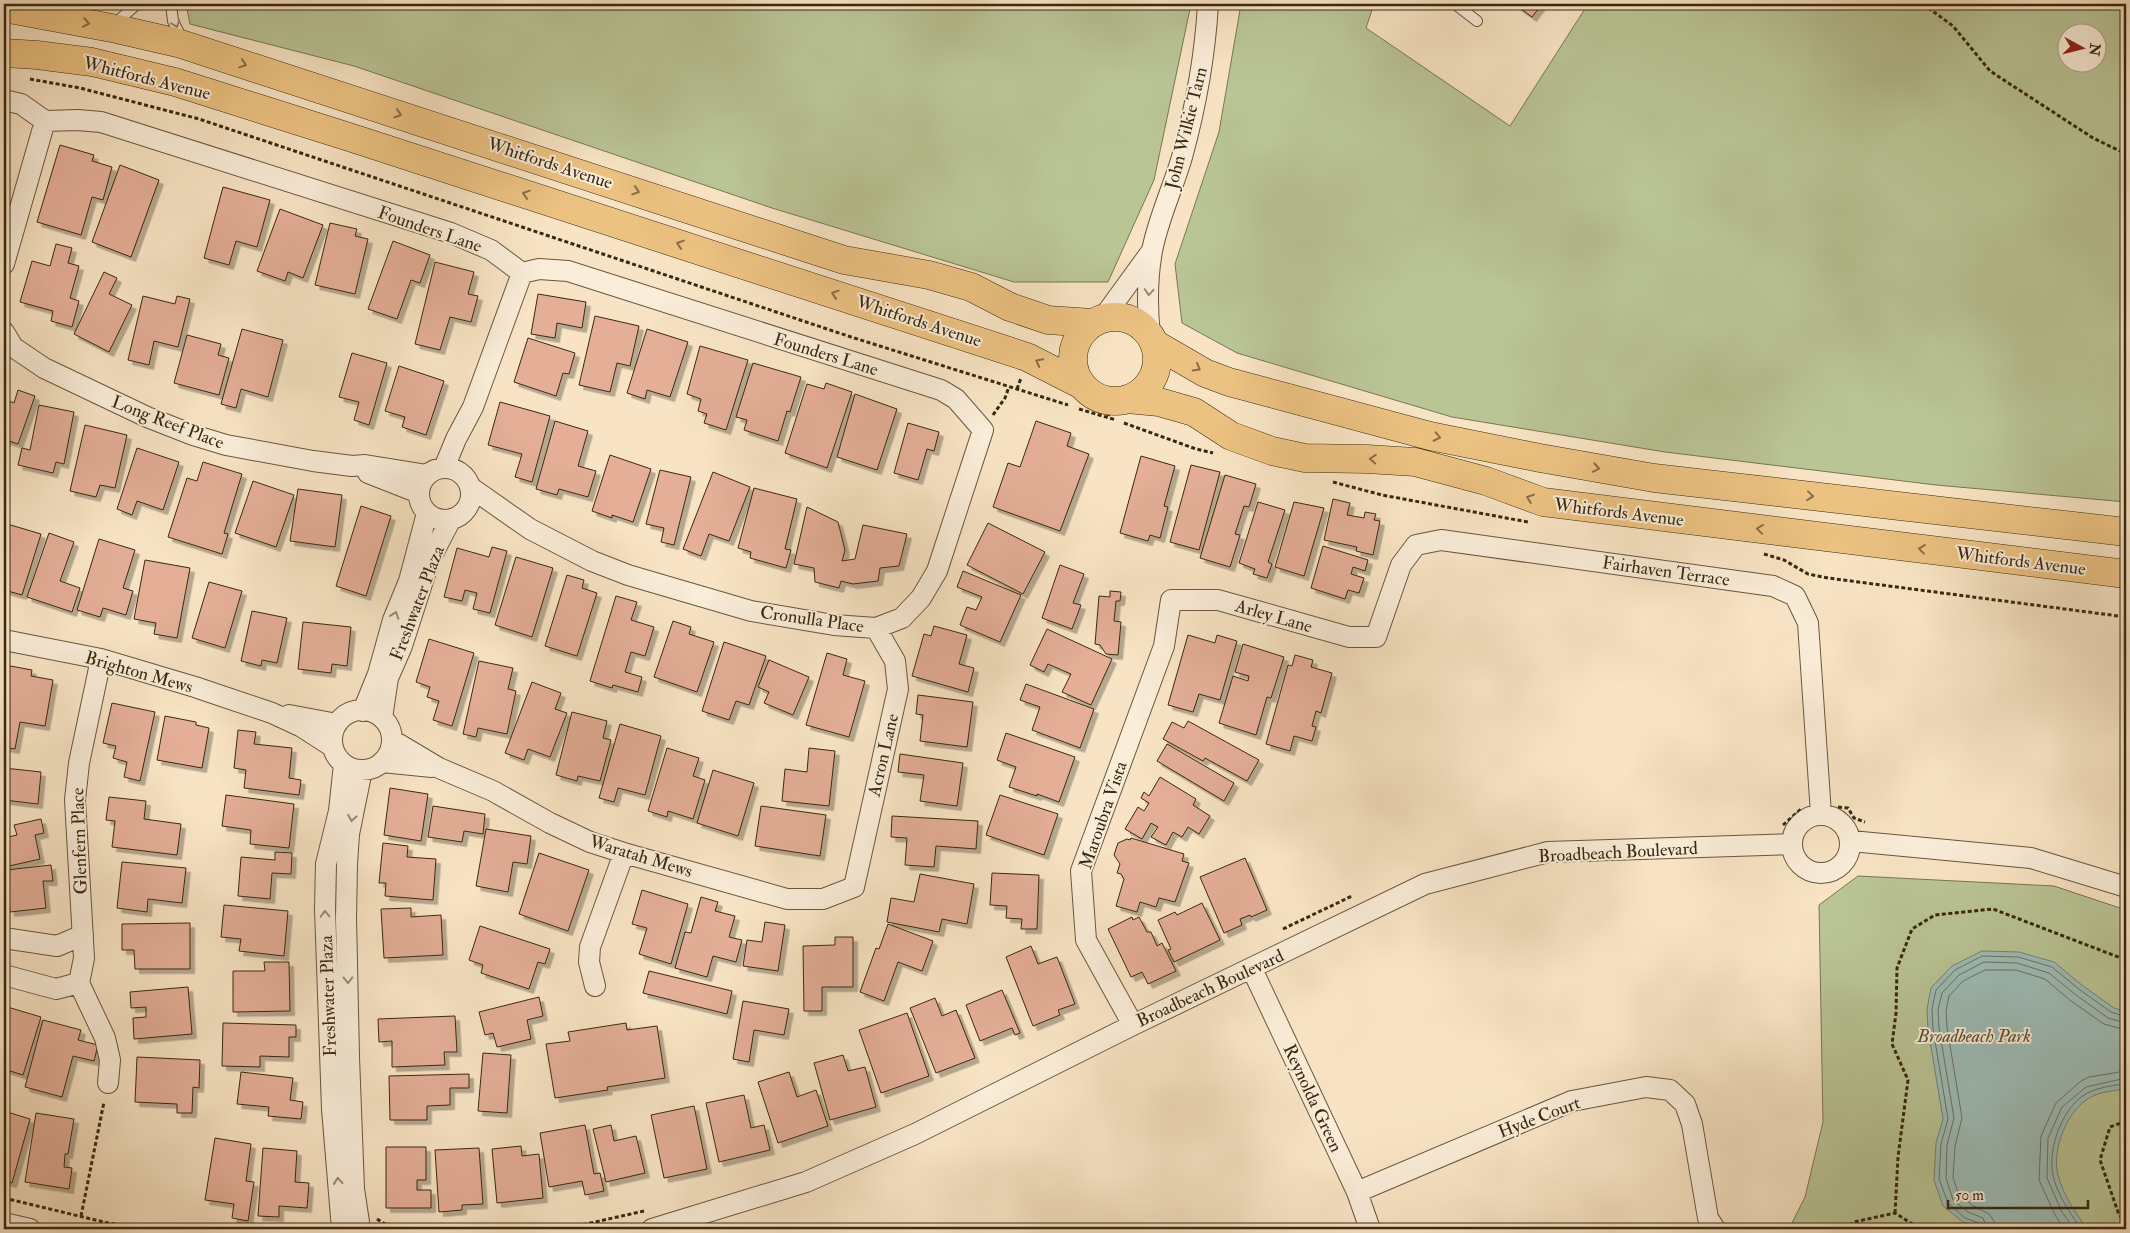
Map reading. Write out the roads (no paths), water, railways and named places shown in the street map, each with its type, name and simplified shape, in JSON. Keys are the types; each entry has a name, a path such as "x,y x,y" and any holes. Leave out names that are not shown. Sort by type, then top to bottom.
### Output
{"main road":[{"name":"Whitfords Avenue","path":"4,8 117,29 178,43 844,260 929,275 971,287 1010,307 1048,320 1098,321"},
{"name":"Whitfords Avenue","path":"4,53 37,54 92,62 176,82 1028,357 1082,385"},
{"path":"1152,339 1157,358 1156,372 1144,389 1127,399 1114,401 1102,399 1082,385 1076,372 1073,358 1076,344 1083,332 1098,321 1116,316 1129,319 1141,325 1152,339 1205,373 1229,382 1430,436 1654,478 2126,532"},
{"name":"Whitfords Avenue","path":"1127,399 1160,402 1194,412 1230,436 1272,451 1304,458 1415,462 1486,481 1543,502 2126,574"}],"street":[{"name":"John Wilkie Tarn","path":"1152,339 1148,309 1153,250 1182,157 1196,102 1206,48 1208,4"},
{"path":"4,100 21,104 45,121 4,264"},
{"name":"Founders Lane","path":"45,121 78,120 101,122 248,167 451,233 490,250 522,273 539,269 568,271 941,390 956,399 983,430"},
{"name":"John Wilkie Tarn","path":"1098,321 1153,250"},
{"path":"427,513 421,504 444,479 473,407 522,273"},
{"name":"Long Reef Place","path":"4,332 14,347 27,359 147,417 193,435 252,450 444,479"},
{"name":"Cronulla Place","path":"444,479 530,529 601,565 628,575 751,611 834,625 876,628 902,618 921,598 937,571 983,430"},
{"name":"Freshwater Plaza","path":"382,718 388,678 402,646 430,559 458,515 470,500 444,479"},
{"name":"Cronulla Place","path":"427,513 441,520 458,515 530,529"},
{"name":"Freshwater Plaza","path":"363,710 378,674 393,620 409,581 418,553 427,513"},
{"name":"Fairhaven Terrace","path":"1376,637 1401,565 1416,545 1441,540 1773,586 1794,596 1808,623 1821,814"},
{"name":"Arley Lane","path":"1171,600 1218,600 1349,637 1376,637"},
{"name":"Maroubra Vista","path":"1133,1025 1086,940 1081,871 1164,646 1171,600"},
{"name":"Acron Lane","path":"854,887 898,689 895,660 876,628"},
{"name":"Brighton Mews","path":"4,640 101,659 195,687 272,713 302,727 333,747"},
{"name":"Glenfern Place","path":"79,983 84,958 75,800 79,763 101,659"},
{"path":"363,710 373,712 382,718 389,728 392,740 390,752 382,762 373,768 353,767 337,757 333,747 333,735 337,724 346,715 363,710"},
{"name":"Brighton Mews","path":"272,713 337,724"},
{"name":"Waratah Mews","path":"392,740 439,768 493,791 590,842 624,853 788,899 823,899 854,887"},
{"name":"Waratah Mews","path":"382,762 439,768"},
{"name":"Freshwater Plaza","path":"342,1229 332,1109 325,909 326,864 353,767"},
{"name":"Freshwater Plaza","path":"353,767 346,918 354,1189 360,1229"},
{"path":"1821,814 1831,816 1840,821 1847,829 1851,841 1846,861 1839,868 1826,874 1816,874 1806,870 1798,863 1793,854 1792,844 1793,834 1799,825 1807,818 1821,814"},
{"path":"1851,841 2031,858 2126,887"},
{"name":"Broadbeach Boulevard","path":"652,1229 806,1182 915,1134 1133,1025 1425,884 1548,852 1792,844"},
{"path":"595,986 589,962 590,946 624,853"},
{"path":"4,938 57,946 83,935"},
{"name":"Reynolda Green","path":"1252,969 1357,1192 1370,1229"},
{"path":"4,975 56,989 79,983 105,1038 110,1060 108,1083"},
{"name":"Hyde Court","path":"1357,1192 1572,1101 1646,1087 1670,1090 1685,1104 1692,1124 1708,1218 1715,1229"},
{"path":"4,1223 30,1229"}],"lane":[{"path":"117,29 120,19 137,4"},
{"path":"171,4 173,21 179,33 178,43"},
{"path":"1455,4 1477,21"}],"water":[{"path":"1982,951 2019,952 2054,962 2114,1008 2126,1012 2126,1090 2123,1089 2093,1096 2084,1102 2069,1119 2059,1142 2056,1165 2058,1175 2070,1204 2087,1229 1982,1229 1963,1222 1943,1206 1934,1180 1936,1143 1943,1119 1928,1029 1927,1009 1931,988 1952,966"}],"park label":[{"name":"Broadbeach Park","path":"1974,1036"}]}
